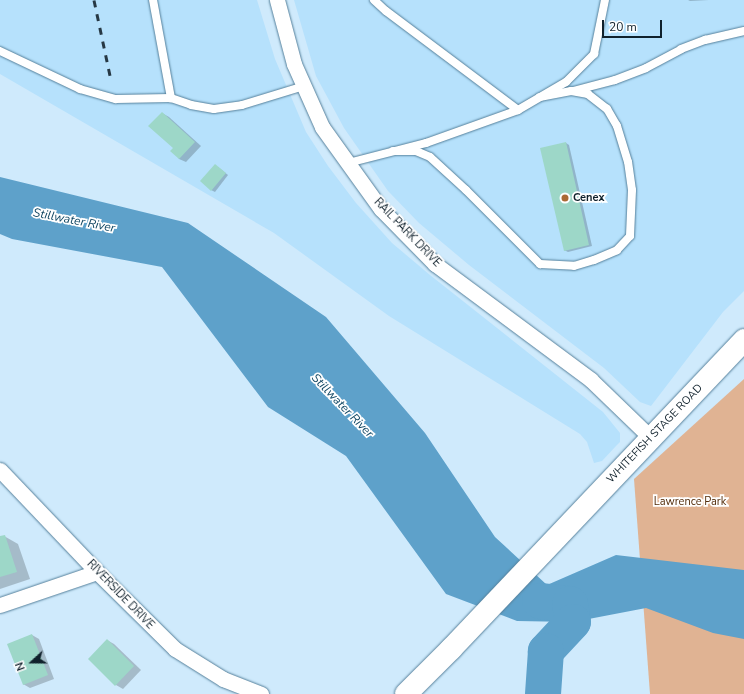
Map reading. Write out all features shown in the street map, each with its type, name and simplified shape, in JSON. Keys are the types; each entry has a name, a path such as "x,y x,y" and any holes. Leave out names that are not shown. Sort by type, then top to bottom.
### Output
{"main road":[{"name":"WHITEFISH STAGE ROAD","path":"406,694 452,649 565,527 744,340"}],"street":[{"name":"RAIL PARK DRIVE","path":"277,0 294,64 322,127 381,209 435,264 591,380 651,438"},
{"name":"RIVERSIDE DRIVE","path":"0,470 97,572 175,649 224,679 261,694"},
{"path":"0,605 97,572"}],"lane":[{"path":"153,0 171,98"},
{"path":"374,0 386,11 518,110"},
{"path":"348,163 426,143 518,110 566,82 594,54 605,0"},
{"path":"540,97 615,80 646,68 681,49 706,40 744,31"},
{"path":"0,51 80,89 116,99 171,98 191,105 214,109 242,105 304,86"},
{"path":"393,151 416,151 430,157 540,264 574,266 594,260 617,250 630,236 632,190 628,162 617,126 607,109 588,94 571,91"}],"shaded area":[{"path":"0,0 257,0 275,59 306,132 328,166 356,203 392,243 430,275 603,412 620,433 620,442 602,461 594,463 587,442 580,434 389,316 274,233 0,74"},
{"path":"294,0 744,0 744,291 723,312 651,406 640,402 604,368 469,265 419,223 388,191 344,128 316,76"}],"green space":[{"name":"Lawrence Park","path":"744,379 744,694 650,694 634,479"}],"water":[{"path":"0,177 188,223 326,317 425,433 495,537 547,585 616,555 744,570 744,639 713,633 646,608 573,622 517,621 446,594 346,456 268,407 162,267 12,239 0,234"}],"building":[{"path":"162,112 195,142 179,159 170,151 173,148 148,126"},
{"path":"566,142 589,245 564,251 540,148"},
{"path":"215,164 226,173 211,191 200,181"},
{"path":"5,535 17,572 0,577 0,536"},
{"path":"32,634 48,675 23,685 7,644"},
{"path":"107,639 134,666 115,686 88,659"}],"waterway":[{"name":"Stillwater River","path":"540,601 570,604 573,622 546,651 543,694"}],"railway":[{"path":"94,0 111,80"}],"place":[{"name":"Cenex","path":"565,198"}]}
